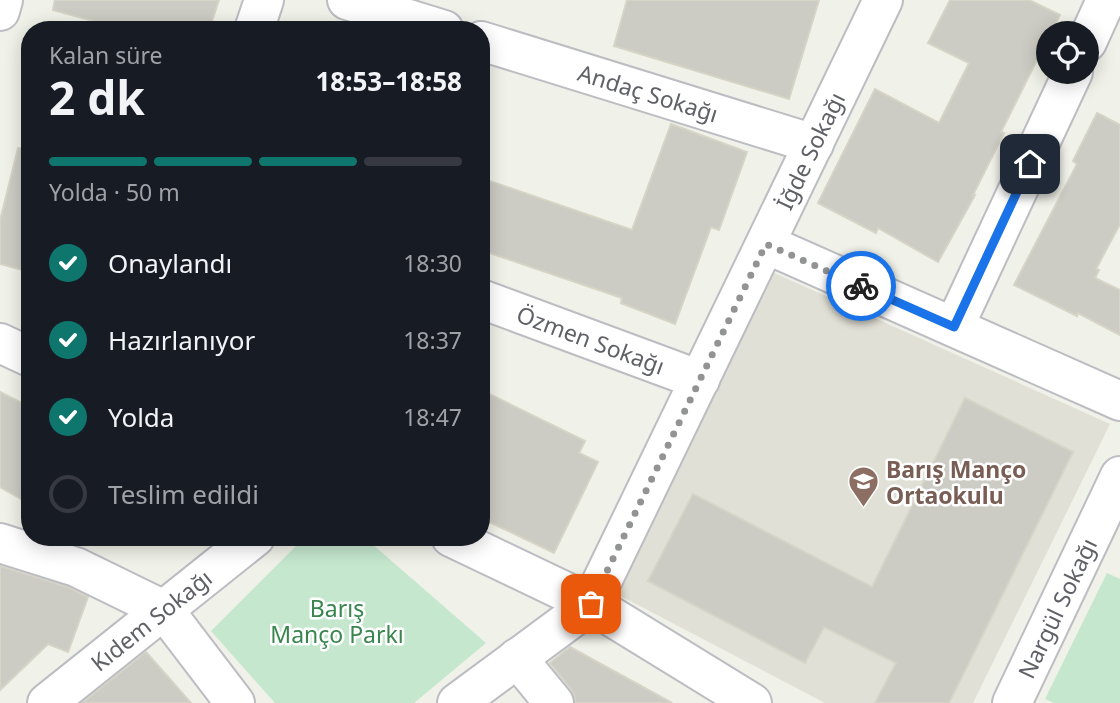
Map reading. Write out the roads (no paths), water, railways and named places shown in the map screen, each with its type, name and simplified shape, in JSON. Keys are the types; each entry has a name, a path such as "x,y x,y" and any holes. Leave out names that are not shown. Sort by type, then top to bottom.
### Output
{"street":[{"path":"0,11 3,0"},
{"path":"257,21 264,0"},
{"path":"347,0 415,21"},
{"name":"İğde Sokağı","path":"591,604 883,0"},
{"path":"1096,21 1106,0"},
{"name":"Andaç Sokağı","path":"490,44 814,144"},
{"path":"954,327 1067,84"},
{"path":"766,244 1120,401"},
{"name":"Özmen Sokağı","path":"490,302 700,380"},
{"path":"0,343 21,353"},
{"name":"Nargül Sokağı","path":"1012,703 1120,476"},
{"path":"0,543 76,567 164,610 235,703"},
{"name":"Kıdem Sokağı","path":"47,703 244,546"},
{"path":"470,546 591,604 752,703"},
{"path":"457,703 591,604"},
{"path":"517,659 554,703"}],"place":[{"name":"Barış Manço Ortaokulu","path":"863,509"}],"park label":[{"name":"Barış Manço Parkı","path":"337,621"}]}
